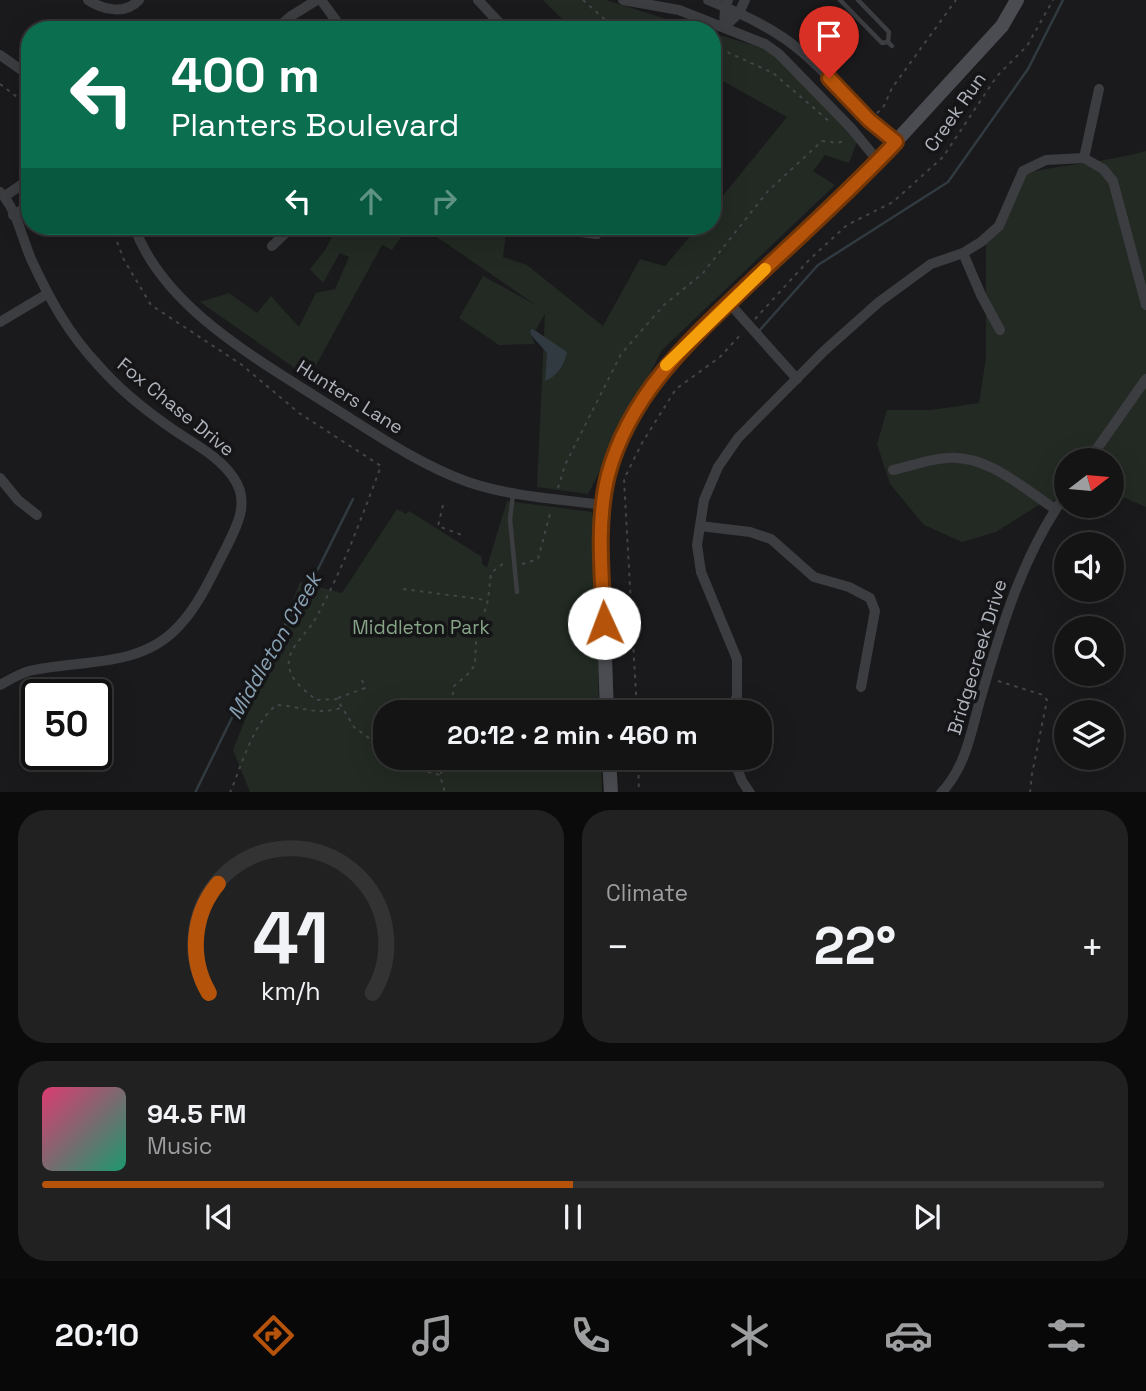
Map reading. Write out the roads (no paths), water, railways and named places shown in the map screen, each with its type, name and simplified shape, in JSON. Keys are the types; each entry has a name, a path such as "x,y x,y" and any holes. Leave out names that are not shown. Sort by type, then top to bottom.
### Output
{"main road":[{"path":"607,700 601,550 604,505 608,476 629,419 666,365 878,161 1002,26 1017,0"},
{"path":"610,770 611,792"}],"street":[{"path":"88,0 99,8 117,10 133,6 139,0"},
{"path":"285,21 319,0 335,21"},
{"path":"478,0 498,21"},
{"path":"623,0 679,10 708,21"},
{"path":"708,0 726,4 772,30 805,54 869,120 896,142"},
{"path":"724,27 739,13 745,0"},
{"path":"724,27 726,4"},
{"path":"721,26 765,44 779,54 851,128 878,161"},
{"path":"0,55 21,70"},
{"path":"1084,158 1099,89"},
{"path":"734,700 738,686 737,659 701,572 697,545 704,500 718,467 738,438 824,351 879,302 931,264 962,253 981,242 999,226 1023,171 1045,160 1084,158 1103,169 1113,181 1146,305"},
{"path":"2,194 21,184"},
{"name":"Fox Chase Drive","path":"2,194 21,234"},
{"path":"13,215 21,210"},
{"name":"Fox Chase Drive","path":"0,685 26,672 128,657 155,645 177,629 204,591 239,524 242,507 241,489 232,474 215,457 126,393 71,334 47,294 22,235"},
{"name":"Hunters Lane","path":"137,235 163,278 198,314 253,356 389,443 427,464 467,481 513,494 604,505"},
{"path":"272,246 284,235"},
{"path":"962,253 1000,330"},
{"path":"0,323 47,294"},
{"path":"729,303 797,379"},
{"path":"1097,448 1146,379"},
{"path":"893,470 948,457 971,459 986,465 1054,508"},
{"path":"0,478 18,500 37,515"},
{"name":"Bridgecreek Drive","path":"942,792 963,761 1017,583 1054,511"},
{"path":"700,526 750,533 771,539 814,577 849,587 870,598 875,611 861,687"},
{"path":"738,770 749,792"}],"lane":[{"path":"840,0 882,43 890,44 889,32 858,0"},
{"path":"513,494 510,519 517,592"}],"waterway":[{"path":"759,331 818,265 948,182 1028,69 1063,0"},
{"name":"Middleton Creek","path":"195,792 245,691 312,581 353,499"}],"park label":[{"name":"Middleton Park","path":"421,627"}]}
